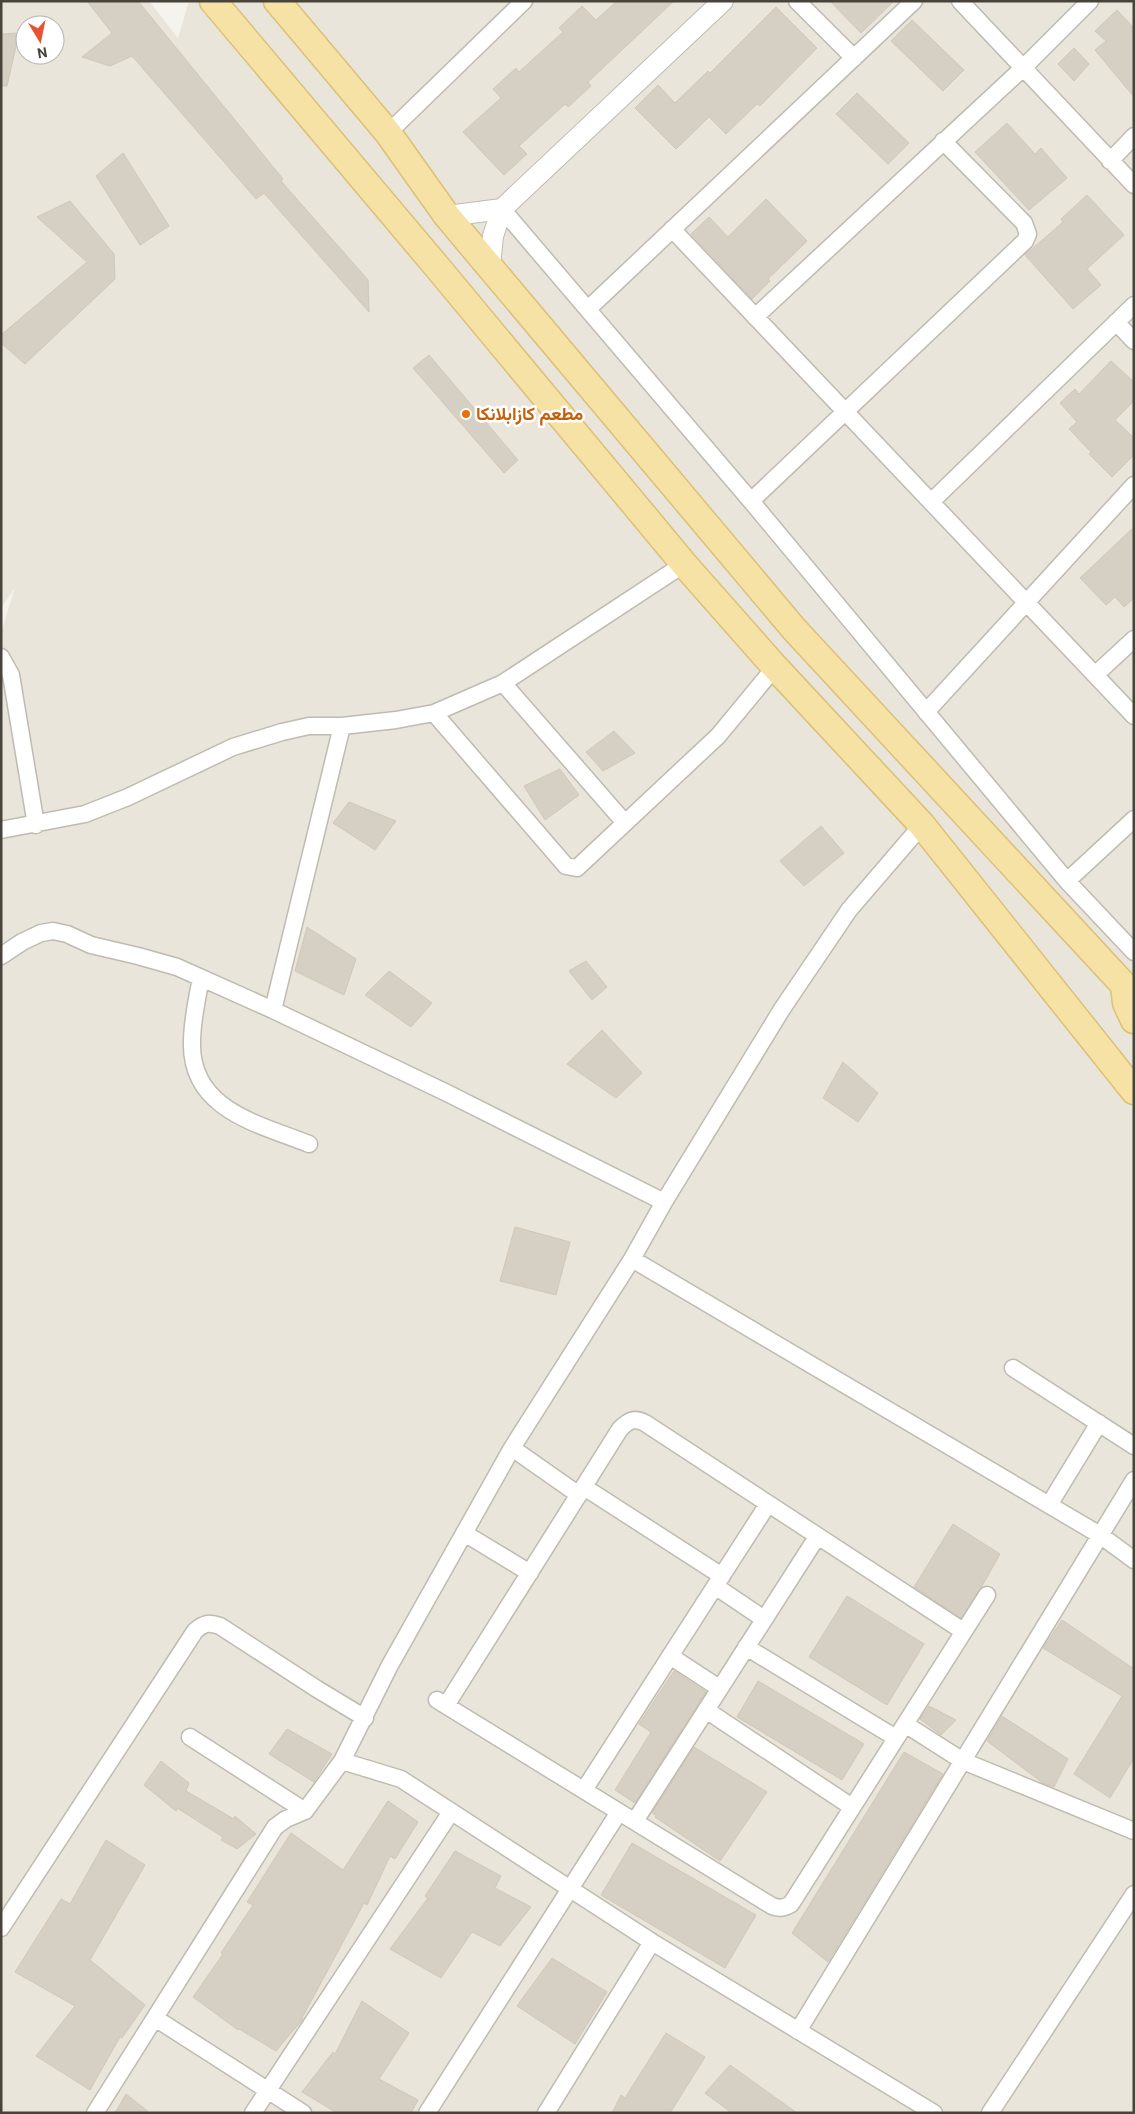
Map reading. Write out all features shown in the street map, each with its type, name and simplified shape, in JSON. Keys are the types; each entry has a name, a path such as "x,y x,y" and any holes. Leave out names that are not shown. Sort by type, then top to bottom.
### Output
{"main road":[{"path":"213,1 684,564 774,667 922,825 1134,1091"},
{"path":"277,1 388,133 447,216 794,629 1129,991 1126,1003 1134,1020"}],"street":[{"path":"490,266 493,236 502,209 723,1"},
{"path":"798,1 854,58"},
{"path":"588,309 914,1"},
{"path":"960,1 1134,185"},
{"path":"755,317 1023,68 1090,1"},
{"path":"388,133 516,4"},
{"path":"1110,161 1134,136"},
{"path":"751,501 1025,241 1028,234 1024,223 943,141"},
{"path":"447,216 502,209"},
{"path":"502,209 751,501 1066,881 1134,952"},
{"path":"672,229 1134,716"},
{"path":"931,502 1134,305"},
{"path":"1116,322 1134,341"},
{"path":"926,712 1134,485"},
{"path":"1,830 36,825 86,814 128,797 232,747 282,732 309,726 342,726 396,720 434,713 503,683 684,564"},
{"path":"1096,675 1134,639"},
{"path":"1,657 11,676 36,825"},
{"path":"434,713 566,866 571,868 582,865 718,736 774,667"},
{"path":"503,683 625,823"},
{"path":"273,1010 342,726"},
{"path":"1066,881 1134,819"},
{"path":"95,2113 275,1826 305,1811 342,1761 390,1665 512,1448 632,1259 664,1202 782,1009 850,910 922,825"},
{"path":"1,956 35,936 53,931 67,934 91,945 156,961 201,978 273,1010 447,1093 664,1202"},
{"path":"201,978 192,1043 194,1066 212,1099 232,1113 309,1144"},
{"path":"632,1259 1100,1535 1134,1560"},
{"path":"1013,1368 1134,1446"},
{"path":"963,1631 645,1423 636,1420 627,1422 620,1430 530,1573 442,1702 772,1906 779,1908 791,1904 987,1595"},
{"path":"1049,1505 1099,1423"},
{"path":"512,1448 582,1491 719,1581 764,1619"},
{"path":"798,2031 1134,1480"},
{"path":"584,1790 768,1504"},
{"path":"464,1533 530,1573"},
{"path":"635,1821 817,1537"},
{"path":"1,1928 189,1639 204,1623 220,1626 365,1718"},
{"path":"746,1647 896,1738"},
{"path":"670,1656 720,1688"},
{"path":"706,1710 852,1807"},
{"path":"905,1724 963,1760 1134,1831"},
{"path":"190,1737 305,1811"},
{"path":"342,1761 402,1779 652,1942 934,2113"},
{"path":"253,2113 451,1812"},
{"path":"427,2113 619,1812"},
{"path":"990,2113 1134,1894"},
{"path":"546,2113 652,1942"},
{"path":"155,2018 303,2113"}],"shaded area":[{"path":"1,1 149,1 178,38 189,1 1134,1 1134,2113 1,2113 1,632 15,588 1,608"}],"building":[{"path":"87,1 138,1 283,179 281,181 368,280 369,312 264,193 256,199 132,56 110,66 82,57 112,33"},
{"path":"617,1 674,1 588,82 591,86 568,107 565,104 519,146 527,154 504,175 463,132 501,98 493,89 516,68 519,72 563,32 559,28 582,6 596,20"},
{"path":"830,1 894,1 861,33"},
{"path":"776,7 817,48 760,106 757,104 726,134 709,117 676,149 635,108 658,85 675,103 708,71 710,73"},
{"path":"1117,10 1134,28 1134,97 1095,50 1106,41 1095,31"},
{"path":"912,20 964,70 943,91 891,41"},
{"path":"15,33 15,51 7,86 1,86 1,34"},
{"path":"1074,48 1089,64 1074,81 1058,64"},
{"path":"857,93 909,143 888,164 836,114"},
{"path":"1007,123 1035,154 1041,148 1067,178 1029,210 975,152"},
{"path":"123,153 169,226 140,245 96,176"},
{"path":"1087,195 1124,235 1087,269 1101,285 1073,309 1025,255 1063,222 1061,219"},
{"path":"766,199 807,241 768,279 770,281 752,299 691,234 709,217 728,237"},
{"path":"70,201 114,254 115,279 25,364 1,343 1,335 87,262 37,217"},
{"name":"مطعم كازابلانكا","path":"429,355 518,460 504,473 413,368"},
{"path":"1111,361 1134,382 1134,401 1115,420 1134,438 1134,455 1112,477 1089,454 1091,452 1069,429 1077,422 1060,403 1075,389 1079,394"},
{"path":"1134,527 1134,598 1124,607 1115,597 1106,605 1080,578"},
{"path":"614,731 635,753 603,771 586,752"},
{"path":"560,769 579,795 545,820 524,786"},
{"path":"349,802 396,821 375,850 333,823"},
{"path":"821,826 844,853 804,886 780,861"},
{"path":"307,927 356,959 344,995 295,971"},
{"path":"586,961 607,987 592,1000 569,971"},
{"path":"389,971 432,1003 411,1027 365,995"},
{"path":"602,1030 642,1073 616,1098 567,1064"},
{"path":"843,1062 878,1093 858,1122 823,1098"},
{"path":"515,1227 570,1242 556,1295 500,1281"},
{"path":"953,1524 1000,1554 961,1618 914,1587"},
{"path":"847,1596 924,1644 887,1705 809,1657"},
{"path":"1062,1620 1134,1669 1134,1758 1110,1798 1074,1774 1122,1696 1043,1648"},
{"path":"674,1671 706,1692 635,1803 615,1790 651,1732 639,1724"},
{"path":"758,1681 864,1744 842,1780 737,1717"},
{"path":"929,1706 956,1720 941,1735 920,1719"},
{"path":"1002,1716 1068,1759 1054,1787 1043,1783 987,1741"},
{"path":"287,1729 332,1754 314,1782 269,1754"},
{"path":"694,1747 767,1792 720,1861 655,1817 656,1815 652,1813"},
{"path":"904,1752 943,1774 828,1962 792,1933"},
{"path":"161,1761 189,1783 186,1791 234,1819 235,1816 256,1834 237,1849 221,1840 223,1837 177,1808 176,1811 144,1785"},
{"path":"388,1801 418,1822 395,1859 390,1856 367,1905 364,1903 303,2019 276,2051 238,2030 193,1997 223,1954 221,1953 253,1905 247,1902 291,1833 343,1870"},
{"path":"106,1840 145,1865 90,1960 145,2005 122,2038 120,2037 90,2090 36,2056 75,2006 15,1972 61,1899 70,1904"},
{"path":"632,1843 756,1915 725,1968 601,1895"},
{"path":"455,1851 501,1876 495,1888 531,1907 500,1946 472,1932 441,1978 390,1949 428,1898 425,1896"},
{"path":"552,1958 607,1992 575,2044 517,2006"},
{"path":"362,2001 409,2033 379,2079 418,2100 411,2113 337,2113 302,2092 333,2052 335,2054"},
{"path":"666,2033 705,2057 670,2113 612,2113 621,2095 625,2098"},
{"path":"730,2065 797,2113 732,2113 705,2093"},
{"path":"126,2094 150,2113 115,2113"}],"place":[{"name":"مطعم كازابلانكا","path":"466,414"}]}
